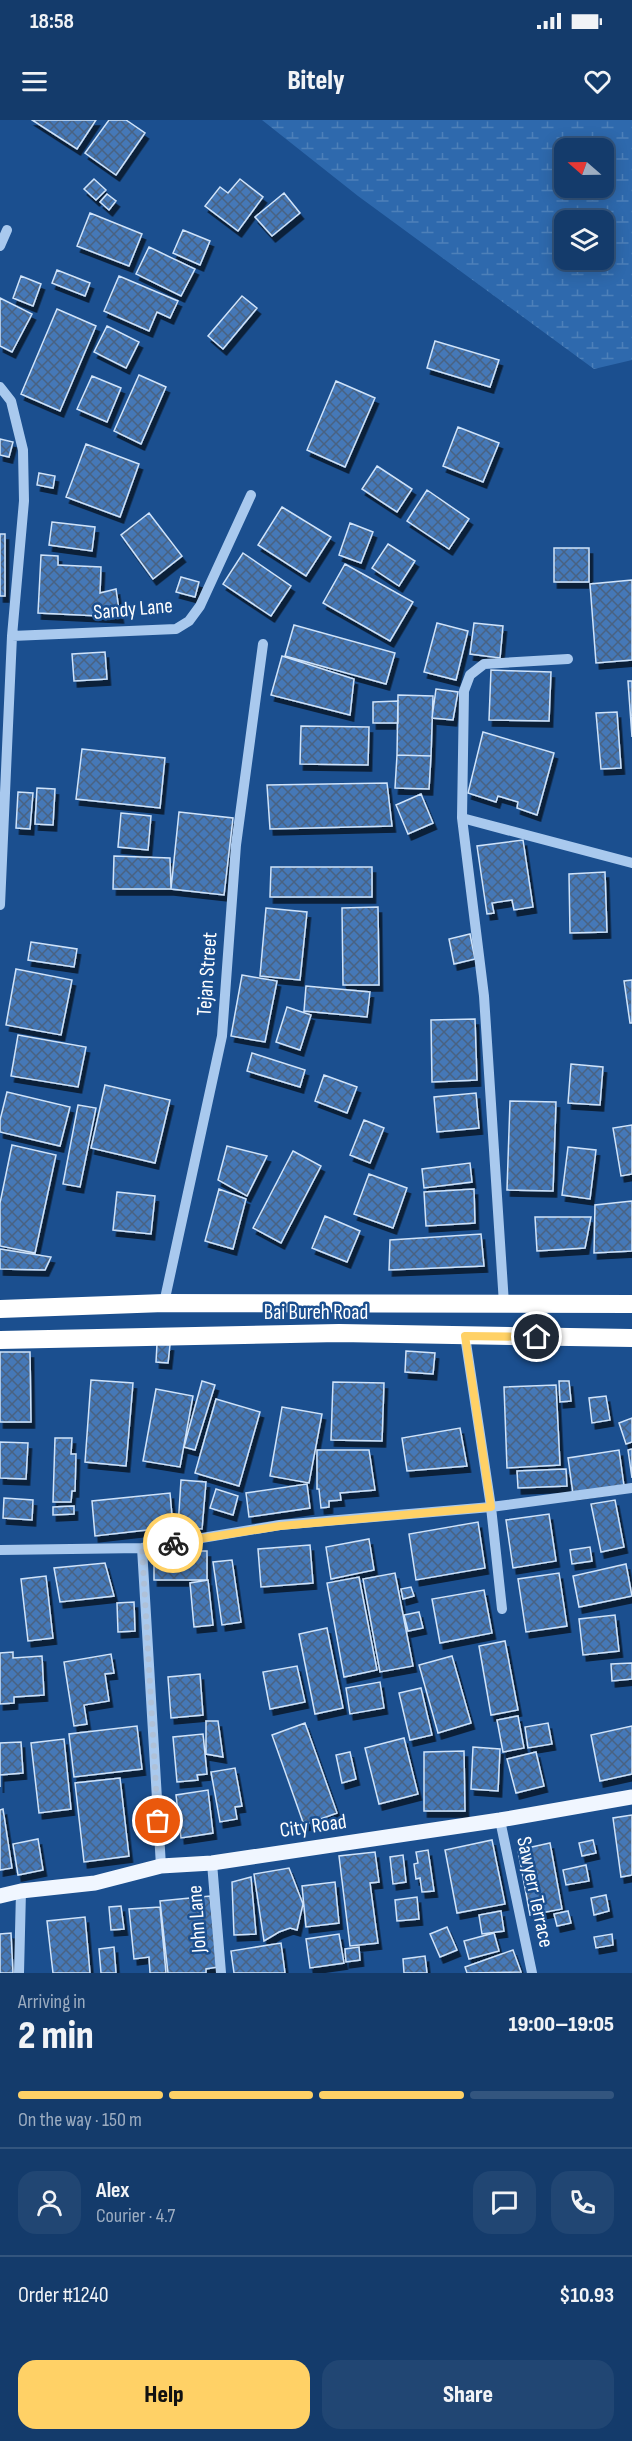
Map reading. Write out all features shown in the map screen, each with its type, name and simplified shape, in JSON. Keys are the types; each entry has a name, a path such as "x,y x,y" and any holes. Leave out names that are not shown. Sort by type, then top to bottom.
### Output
{"highway":[{"name":"Bai Bureh Road","path":"0,1309 164,1303 632,1304"},
{"name":"Bai Bureh Road","path":"0,1340 339,1333 632,1338"}],"main road":[{"name":"City Road","path":"0,1896 21,1891 95,1883 161,1866 212,1863 500,1820 632,1797"}],"street":[{"path":"0,246 7,230"},
{"path":"0,387 11,401 23,450 24,501 12,636 0,905"},
{"name":"Sandy Lane","path":"12,636 176,629 189,621 200,606 251,495"},
{"name":"Tejan Street","path":"164,1303 222,1036 236,845 263,644"},
{"path":"504,1304 484,996 462,818 464,691 470,675 484,664 568,659"},
{"path":"462,818 632,863"},
{"path":"465,1336 491,1507 502,1609"},
{"path":"0,1550 142,1548 280,1526 491,1507 632,1488"},
{"path":"142,1548 161,1866"},
{"name":"Sawyerr Terrace","path":"500,1820 532,1973"},
{"name":"John Lane","path":"212,1863 221,1973"},
{"path":"19,1973 21,1891"}],"green space":[{"path":"262,120 632,120 632,360 594,369 358,196"}],"building":[{"path":"32,120 96,120 77,149"},
{"path":"109,120 126,120 145,133 116,175 85,153"},
{"path":"94,179 106,190 96,200 84,189"},
{"path":"240,179 263,197 238,231 205,206 220,187 228,193"},
{"path":"284,193 300,213 272,236 255,217"},
{"path":"107,194 116,201 109,210 100,202"},
{"path":"90,213 142,234 129,266 77,246"},
{"path":"183,230 210,241 200,265 173,253"},
{"path":"149,247 195,269 181,296 136,274"},
{"path":"57,270 90,283 85,296 52,283"},
{"path":"21,276 41,284 33,306 13,298"},
{"path":"119,276 178,301 170,318 157,312 149,331 104,311"},
{"path":"242,296 257,308 223,349 208,336"},
{"path":"0,298 32,314 12,352 0,346"},
{"path":"57,309 96,326 60,411 21,394"},
{"path":"107,326 139,342 126,368 94,352"},
{"path":"435,341 499,360 490,387 427,368"},
{"path":"139,375 166,387 141,444 114,431"},
{"path":"92,376 121,388 107,422 77,409"},
{"path":"336,381 375,398 345,467 307,450"},
{"path":"458,427 499,443 483,482 443,466"},
{"path":"0,439 13,442 9,457 0,455"},
{"path":"86,444 139,464 120,517 66,497"},
{"path":"377,466 412,489 397,512 362,489"},
{"path":"39,473 55,476 53,488 37,485"},
{"path":"427,490 469,519 449,549 407,521"},
{"path":"282,507 331,537 306,576 258,545"},
{"path":"149,513 182,556 153,579 121,535"},
{"path":"52,522 95,527 92,551 49,545"},
{"path":"350,523 373,532 361,563 339,555"},
{"path":"0,534 5,534 5,596 0,596"},
{"path":"388,544 415,561 399,586 372,568"},
{"path":"554,548 589,548 589,582 554,582"},
{"path":"243,553 291,586 271,616 223,584"},
{"path":"41,555 58,556 58,565 101,567 100,593 116,589 120,617 38,613"},
{"path":"345,564 413,602 390,641 323,603"},
{"path":"181,577 199,582 195,597 176,592"},
{"path":"632,580 632,660 596,663 590,584"},
{"path":"437,623 468,631 456,680 424,672"},
{"path":"474,623 503,626 500,658 470,654"},
{"path":"294,625 395,653 386,684 285,656"},
{"path":"105,652 107,679 74,681 72,654"},
{"path":"282,656 354,679 350,715 271,695"},
{"path":"491,670 551,672 549,721 489,720"},
{"path":"628,681 632,681 632,737"},
{"path":"436,689 458,692 453,720 432,718"},
{"path":"398,695 433,696 431,756 397,755"},
{"path":"398,701 398,723 373,723 373,702"},
{"path":"617,712 621,768 601,769 596,713"},
{"path":"301,726 369,727 368,765 300,764"},
{"path":"483,732 554,753 537,815 517,808 518,802 498,796 496,802 468,793"},
{"path":"82,749 165,758 160,808 76,799"},
{"path":"397,755 431,756 429,789 395,788"},
{"path":"387,783 392,826 270,829 267,785"},
{"path":"37,788 55,789 53,825 35,824"},
{"path":"18,792 33,793 30,829 16,828"},
{"path":"421,794 433,823 408,834 396,805"},
{"path":"179,812 233,818 224,895 171,889"},
{"path":"121,813 151,816 148,850 118,847"},
{"path":"523,840 533,907 514,910 512,900 492,903 494,913 487,914 477,846"},
{"path":"114,856 170,858 171,889 113,889"},
{"path":"271,867 372,867 372,897 270,897"},
{"path":"605,872 607,932 570,933 569,874"},
{"path":"378,907 379,985 343,985 342,908"},
{"path":"266,908 307,912 300,980 260,976"},
{"path":"470,934 475,959 454,964 449,939"},
{"path":"31,942 77,949 74,967 28,960"},
{"path":"16,969 72,980 61,1035 6,1025"},
{"path":"242,975 277,981 265,1042 231,1036"},
{"path":"632,980 632,1023 630,1023 624,981"},
{"path":"306,986 370,992 367,1017 304,1011"},
{"path":"287,1007 311,1015 300,1050 276,1042"},
{"path":"475,1019 477,1080 432,1082 431,1020"},
{"path":"18,1035 86,1047 78,1087 11,1076"},
{"path":"252,1053 305,1070 300,1087 247,1071"},
{"path":"571,1064 603,1067 600,1105 568,1103"},
{"path":"324,1075 357,1087 347,1113 315,1101"},
{"path":"105,1085 170,1100 155,1163 91,1148"},
{"path":"7,1092 70,1107 60,1146 0,1132 0,1120"},
{"path":"476,1093 479,1128 437,1132 434,1097"},
{"path":"510,1101 556,1102 553,1191 507,1190"},
{"path":"78,1105 96,1108 80,1187 63,1184"},
{"path":"364,1120 384,1128 370,1163 350,1155"},
{"path":"632,1125 632,1174 621,1176 613,1128"},
{"path":"12,1145 56,1155 35,1253 0,1246 0,1203"},
{"path":"227,1146 267,1156 247,1196 218,1180"},
{"path":"568,1147 596,1150 590,1199 562,1195"},
{"path":"293,1151 321,1166 281,1243 253,1228"},
{"path":"470,1163 472,1182 424,1188 422,1169"},
{"path":"369,1174 407,1188 393,1228 354,1214"},
{"path":"219,1189 246,1199 233,1249 205,1241"},
{"path":"474,1189 475,1223 426,1226 424,1192"},
{"path":"117,1192 155,1196 151,1234 113,1230"},
{"path":"632,1201 632,1251 594,1253 595,1205"},
{"path":"325,1216 360,1231 347,1262 312,1248"},
{"path":"535,1217 591,1217 585,1248 537,1251"},
{"path":"481,1234 484,1266 389,1270 390,1240"},
{"path":"0,1249 51,1257 45,1270 0,1269"},
{"path":"157,1344 170,1345 168,1363 156,1362"},
{"path":"406,1351 435,1353 433,1374 405,1372"},
{"path":"0,1352 30,1352 31,1422 0,1422"},
{"path":"91,1380 133,1383 126,1466 85,1462"},
{"path":"202,1381 215,1385 195,1450 184,1447"},
{"path":"559,1381 569,1381 571,1401 560,1402"},
{"path":"333,1382 384,1383 382,1441 331,1440"},
{"path":"556,1385 560,1465 507,1468 504,1387"},
{"path":"156,1389 193,1396 180,1467 143,1461"},
{"path":"606,1396 610,1420 592,1423 589,1398"},
{"path":"216,1399 260,1412 239,1486 195,1473"},
{"path":"282,1407 322,1414 309,1483 270,1476"},
{"path":"632,1418 632,1442 626,1444 619,1423"},
{"path":"460,1428 467,1466 407,1471 402,1438"},
{"path":"55,1438 72,1438 71,1454 76,1454 75,1491 72,1491 71,1502 53,1502"},
{"path":"0,1442 28,1443 26,1479 0,1478"},
{"path":"632,1449 632,1478 628,1450"},
{"path":"317,1450 369,1450 375,1490 340,1493 341,1500 329,1501 329,1507 321,1508 319,1489 317,1489"},
{"path":"619,1450 624,1486 573,1494 568,1458"},
{"path":"566,1469 567,1486 518,1488 517,1471"},
{"path":"181,1480 206,1482 202,1529 178,1527"},
{"path":"307,1484 310,1508 249,1517 246,1493"},
{"path":"216,1489 238,1496 233,1515 210,1508"},
{"path":"170,1493 173,1527 95,1536 92,1501"},
{"path":"4,1498 33,1500 32,1520 3,1518"},
{"path":"615,1500 624,1547 601,1552 591,1504"},
{"path":"74,1506 74,1514 53,1515 53,1507"},
{"path":"549,1514 556,1561 513,1568 506,1520"},
{"path":"478,1522 485,1568 416,1580 409,1534"},
{"path":"369,1539 374,1570 331,1579 326,1547"},
{"path":"310,1545 313,1583 261,1587 258,1549"},
{"path":"590,1547 592,1561 572,1564 570,1550"},
{"path":"154,1551 207,1551 207,1580 154,1580"},
{"path":"232,1560 241,1622 222,1625 213,1562"},
{"path":"105,1563 114,1596 60,1602 54,1568"},
{"path":"626,1564 632,1596 579,1607 573,1576"},
{"path":"395,1573 413,1666 380,1672 363,1579"},
{"path":"559,1573 567,1626 526,1632 518,1579"},
{"path":"46,1576 53,1638 28,1641 21,1579"},
{"path":"359,1577 377,1670 344,1677 327,1583"},
{"path":"208,1580 213,1625 194,1627 190,1583"},
{"path":"411,1587 414,1596 403,1599 401,1589"},
{"path":"484,1590 492,1633 440,1643 432,1599"},
{"path":"134,1602 135,1631 118,1632 117,1603"},
{"path":"419,1612 423,1628 408,1631 404,1615"},
{"path":"615,1615 619,1651 583,1655 579,1619"},
{"path":"327,1628 343,1708 315,1714 299,1634"},
{"path":"505,1641 518,1710 491,1715 479,1646"},
{"path":"13,1652 13,1658 42,1656 44,1695 14,1697 14,1703 0,1704 0,1653"},
{"path":"111,1654 114,1673 105,1674 109,1701 84,1705 87,1724 74,1726 64,1662"},
{"path":"452,1656 471,1723 438,1733 419,1665"},
{"path":"632,1663 632,1679 612,1681 611,1664"},
{"path":"297,1666 305,1702 270,1709 263,1672"},
{"path":"200,1674 203,1715 171,1718 168,1677"},
{"path":"380,1682 384,1708 350,1714 346,1688"},
{"path":"421,1688 432,1735 410,1740 399,1693"},
{"path":"518,1716 524,1748 503,1752 497,1720"},
{"path":"206,1721 218,1721 223,1757 206,1754"},
{"path":"305,1723 337,1813 304,1825 272,1735"},
{"path":"548,1723 552,1744 528,1748 525,1727"},
{"path":"137,1726 142,1769 74,1777 69,1734"},
{"path":"632,1726 632,1774 600,1781 591,1735"},
{"path":"203,1734 207,1774 197,1775 198,1780 177,1782 173,1737"},
{"path":"404,1738 418,1794 379,1804 365,1748"},
{"path":"64,1739 71,1809 39,1813 31,1743"},
{"path":"21,1742 23,1773 0,1775 0,1743"},
{"path":"473,1747 500,1749 498,1791 471,1789"},
{"path":"464,1751 465,1811 424,1811 424,1752"},
{"path":"350,1752 356,1779 342,1783 336,1755"},
{"path":"536,1752 544,1786 516,1793 507,1759"},
{"path":"235,1768 242,1806 235,1807 237,1819 220,1822 211,1772"},
{"path":"120,1778 129,1856 84,1862 75,1783"},
{"path":"208,1790 213,1833 181,1838 176,1795"},
{"path":"3,1809 12,1868 0,1870 0,1810"},
{"path":"632,1815 632,1875 621,1877 613,1818"},
{"path":"38,1839 43,1870 18,1875 13,1844"},
{"path":"492,1840 505,1904 457,1913 445,1850"},
{"path":"593,1840 596,1853 582,1856 579,1843"},
{"path":"550,1843 562,1909 530,1915 518,1850"},
{"path":"428,1850 434,1891 422,1892 420,1878 416,1879 414,1864 418,1863 416,1852"},
{"path":"375,1852 379,1882 370,1883 378,1943 350,1946 339,1856"},
{"path":"403,1855 406,1882 393,1884 390,1857"},
{"path":"586,1865 589,1881 566,1885 563,1870"},
{"path":"289,1868 303,1904 297,1930 290,1928 264,1941 254,1874"},
{"path":"251,1877 256,1934 234,1935 232,1882"},
{"path":"335,1882 339,1923 306,1927 302,1886"},
{"path":"606,1895 609,1911 594,1915 591,1898"},
{"path":"210,1896 218,1967 206,1969 206,1973 168,1973 160,1901"},
{"path":"417,1897 419,1919 397,1921 395,1900"},
{"path":"121,1906 124,1929 111,1930 109,1907"},
{"path":"160,1907 166,1973 150,1973 149,1957 134,1959 129,1909"},
{"path":"501,1911 504,1931 482,1934 479,1915"},
{"path":"568,1911 571,1923 557,1926 554,1914"},
{"path":"85,1917 90,1973 53,1973 47,1921"},
{"path":"447,1927 457,1950 440,1957 430,1934"},
{"path":"11,1933 13,1973 0,1973 0,1934"},
{"path":"494,1933 499,1951 469,1959 464,1941"},
{"path":"339,1934 344,1963 310,1968 306,1939"},
{"path":"612,1934 613,1945 596,1948 594,1937"},
{"path":"281,1943 285,1973 234,1973 231,1951"},
{"path":"114,1947 116,1973 101,1973 99,1949"},
{"path":"359,1947 360,1960 346,1962 345,1949"},
{"path":"513,1950 521,1972 467,1973 465,1967"},
{"path":"425,1956 427,1973 404,1973 403,1959"}],"way so far":[{"path":"158,1821 142,1548 173,1543"}],"route":[{"path":"173,1543 280,1526 491,1507 465,1336 537,1337"}]}
